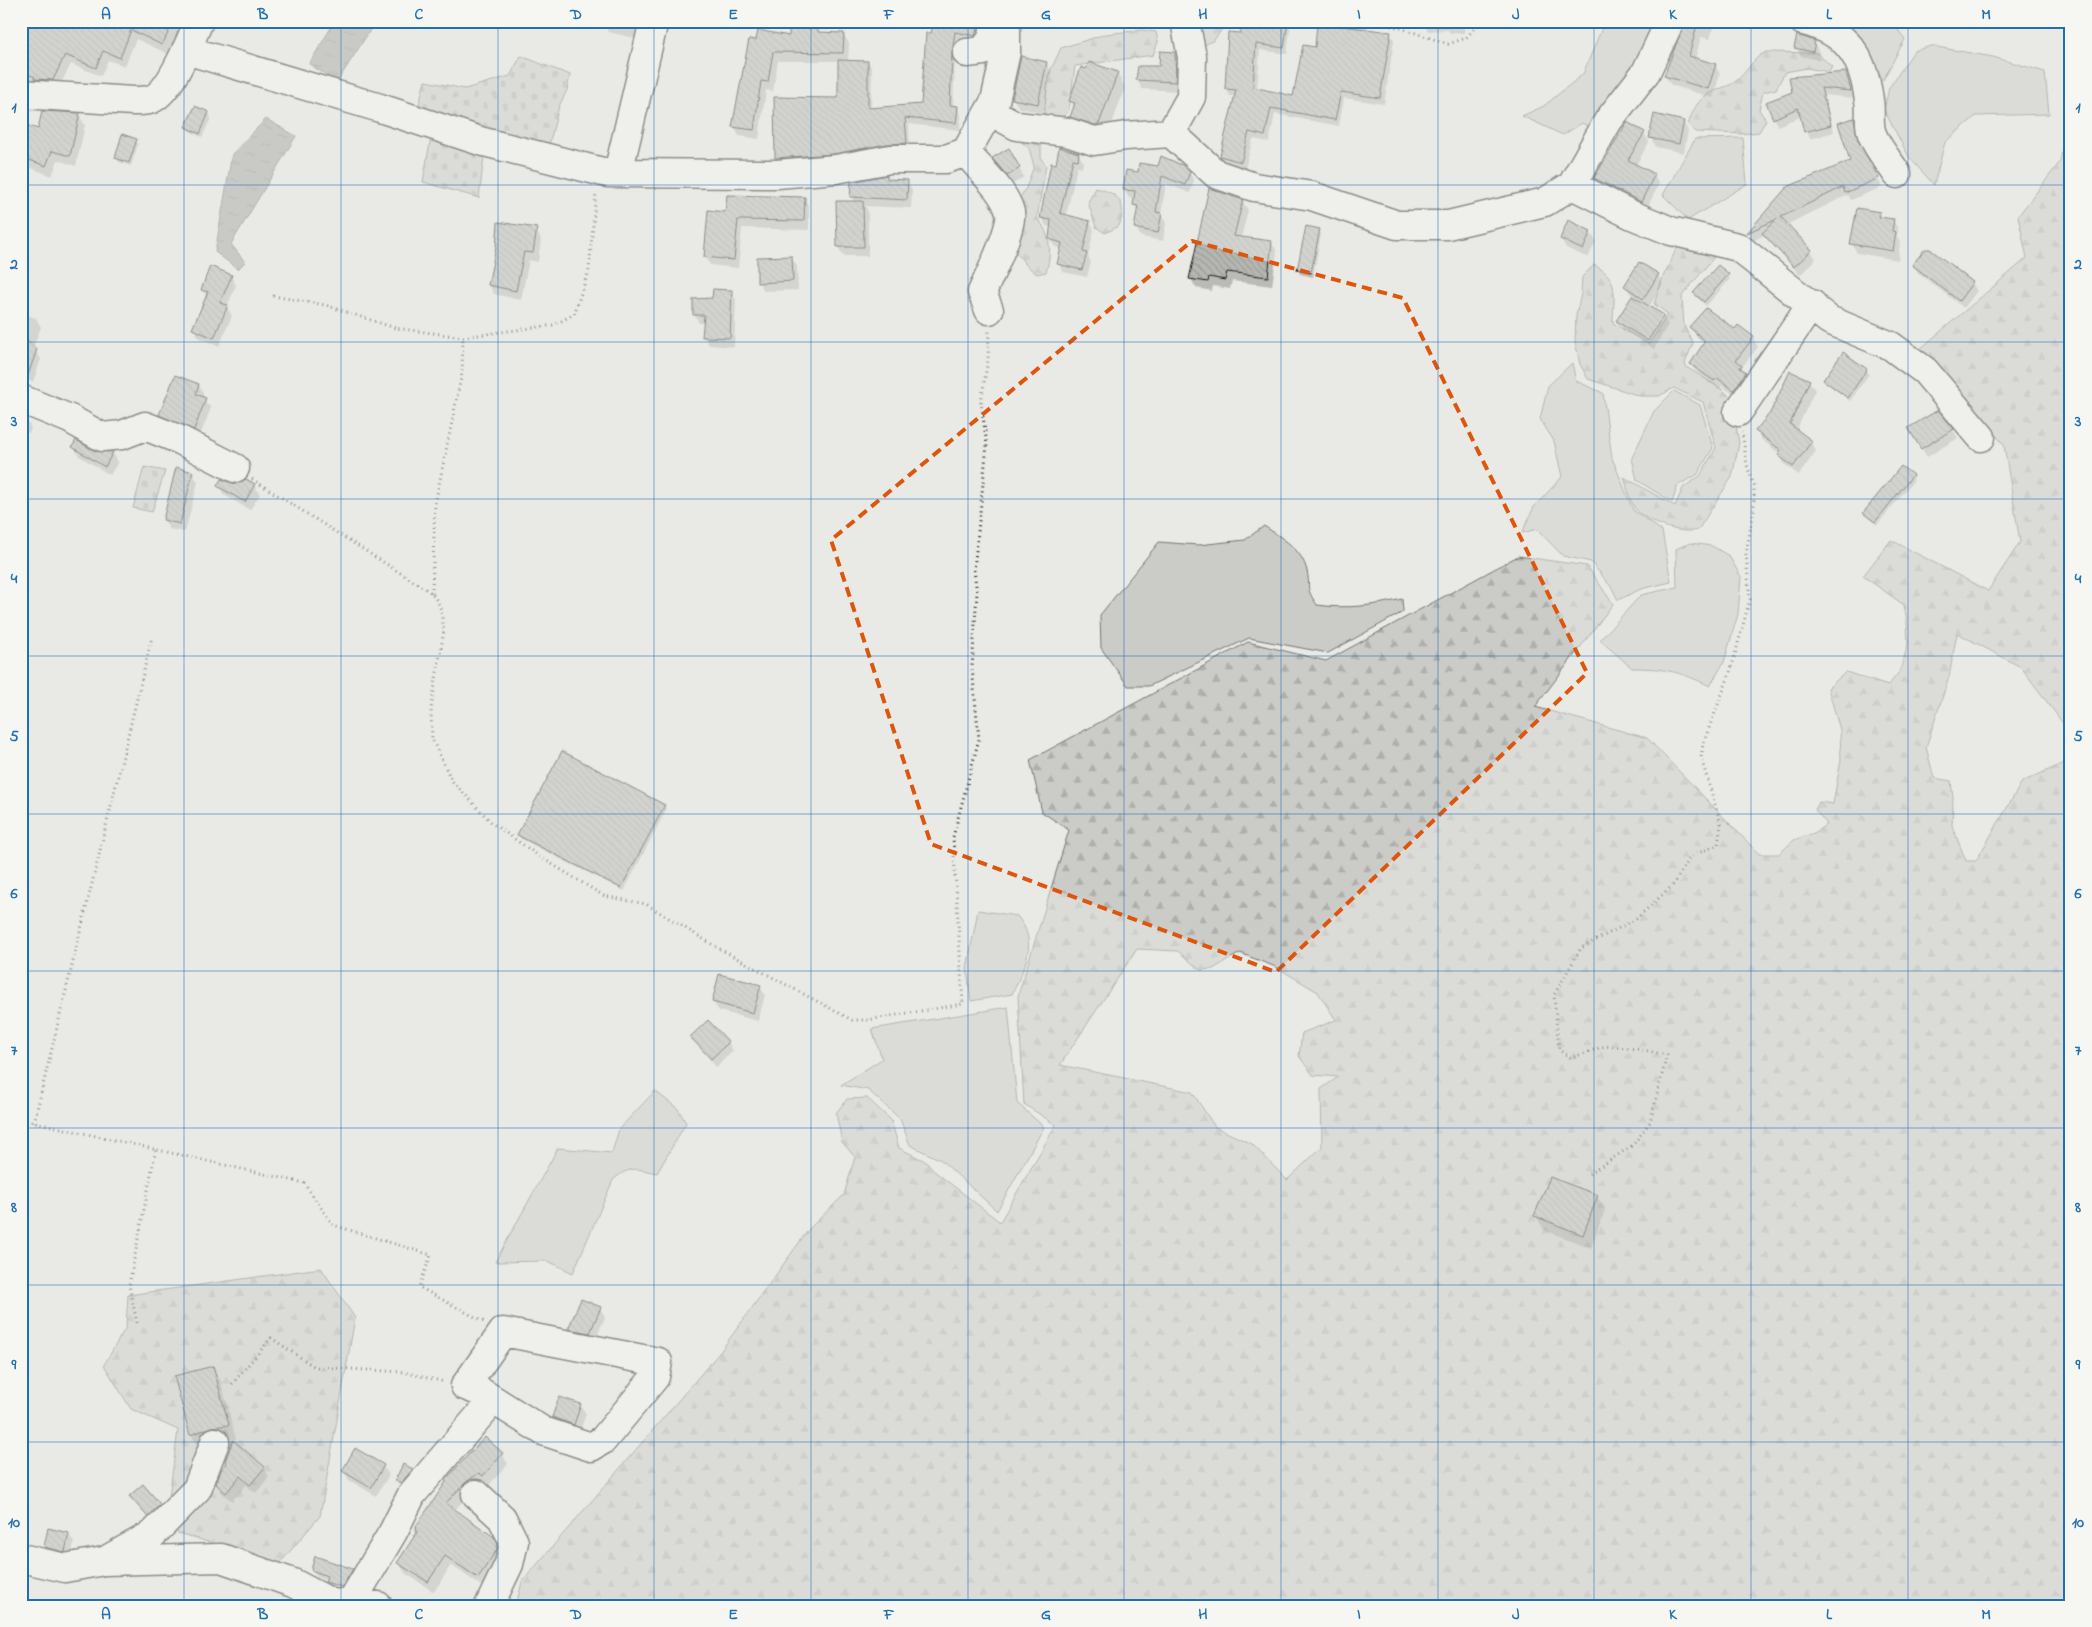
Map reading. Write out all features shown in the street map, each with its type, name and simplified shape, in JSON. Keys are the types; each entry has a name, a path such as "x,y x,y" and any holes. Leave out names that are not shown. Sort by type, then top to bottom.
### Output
{"street":[{"path":"21,94 133,101 150,100 163,91 186,50 199,21"},
{"path":"608,172 654,21"},
{"path":"967,53 983,51 992,39 996,21"},
{"path":"186,50 380,108 480,141 608,172 777,174 836,169 890,159 946,158 966,152 995,101 1006,52 1006,21"},
{"path":"1171,133 1191,97 1192,57 1185,21"},
{"path":"990,111 1017,126 1067,132 1094,141 1126,136 1171,133 1216,174 1254,187 1312,196 1397,225 1448,226 1545,202 1572,186 1608,121 1646,72 1670,21"},
{"path":"1804,21 1825,26 1851,46 1864,72 1870,101 1872,134 1897,174"},
{"path":"966,152 1004,198 1011,214 1001,250 982,292 989,310"},
{"path":"1572,186 1632,215 1672,231 1738,247 1812,304 1829,320 1891,346 1925,371 1981,437"},
{"path":"1738,412 1812,304"},
{"path":"21,399 70,419 102,437 122,435 145,426 178,439 235,468"},
{"path":"503,1332 658,1362 655,1377 603,1440 591,1447 543,1431 493,1400 465,1386 503,1332"},
{"path":"342,1604 393,1532 412,1494 493,1400"},
{"path":"104,1561 153,1534 197,1489 215,1442"},
{"path":"476,1494 502,1518 514,1542 509,1564 489,1606"},
{"path":"21,1558 65,1568 104,1561 222,1558 293,1583 342,1604 378,1606"}],"path":[{"path":"1356,21 1397,27 1448,44 1466,38 1481,21"},
{"path":"273,296 325,305 395,328 463,337 554,325 574,314 589,270 608,172"},
{"path":"235,468 432,593 440,606 444,630 431,710 432,740 452,781 493,824 542,858 604,896 646,904 718,948 852,1020 866,1020 963,1004 952,837 978,739 972,668 976,593 974,570 986,446 981,402 988,360 989,310"},
{"path":"432,593 435,504 462,373 463,337"},
{"path":"1589,1174 1633,1145 1650,1122 1667,1056 1638,1049 1605,1046 1571,1058 1558,1050 1554,995 1581,948 1636,919 1674,884 1691,856 1718,845 1721,824 1701,758 1703,744 1730,673 1750,599 1746,554 1754,509 1754,486 1738,412"},
{"path":"34,1122 152,637"},
{"path":"21,1119 304,1183 333,1225 432,1255 419,1287 503,1332"},
{"path":"137,1323 129,1285 156,1150"},
{"path":"232,1384 271,1338 315,1367 403,1372 465,1386"}],"highlighted area":[{"path":"1192,241 1403,298 1587,673 1276,972 931,844 831,540"}],"green space":[{"path":"1191,21 1228,21 1214,40 1196,49"},
{"path":"1605,21 1658,21 1647,47 1595,130 1582,123 1563,135 1522,116 1544,106 1583,74"},
{"path":"1837,21 1891,21 1905,39 1883,80 1852,32"},
{"path":"1142,30 1156,32 1158,42 1153,55 1075,66 1069,110 1062,118 1044,116 1048,76 1061,48 1106,34"},
{"path":"1931,46 1993,57 2045,72 2049,114 1976,116 1945,142 1934,185 1909,157 1884,110 1889,88 1914,51"},
{"path":"1766,52 1817,53 1832,67 1829,72 1807,68 1785,72 1776,89 1763,92 1759,110 1766,120 1759,132 1742,134 1695,132 1688,125 1698,103 1712,92 1734,82 1757,58"},
{"path":"521,56 570,75 567,90 559,106 548,149 417,112 425,81 465,89 510,76"},
{"path":"2071,101 2071,734 2021,667 1957,633 1949,677 1926,747 1934,778 1951,781 1953,798 1952,826 1966,861 1976,861 2022,782 2071,760 2071,1606 516,1606 522,1582 720,1352 809,1229 844,1195 855,1157 842,1142 836,1113 847,1099 867,1098 891,1120 899,1148 925,1161 934,1171 1000,1222 1056,1125 1024,1104 1018,996 1069,830 1042,812 1030,760 1248,642 1326,661 1518,556 1587,566 1613,604 1535,707 1647,738 1759,854 1779,854 1794,840 1814,833 1827,824 1815,810 1819,802 1833,804 1841,760 1840,730 1828,688 1846,672 1888,686 1900,671 1908,644 1904,605 1863,576 1891,540 1988,591 2020,542 2004,445 1938,364 1920,349 2027,258 2018,216 2060,162","holes":["1137,949 1178,951 1200,970 1213,969 1240,953 1276,967 1318,992 1336,1020 1302,1033 1299,1056 1313,1075 1338,1077 1321,1089 1322,1147 1287,1180 1252,1144 1215,1127 1192,1092 1060,1065"]},
{"path":"432,131 485,148 479,198 423,182"},
{"path":"1013,135 1041,138 1041,159 1046,165 1037,218 1048,237 1049,258 1046,272 1037,274 1027,266 1011,246 1018,201 1026,188 1034,166 1029,148"},
{"path":"1743,138 1747,184 1688,220 1663,195 1695,139"},
{"path":"1096,188 1111,193 1122,205 1119,226 1105,233 1096,227 1088,202"},
{"path":"1682,237 1719,251 1682,296 1684,326 1693,343 1685,363 1686,367 1723,390 1732,399 1731,416 1736,426 1739,443 1732,477 1698,530 1691,531 1682,531 1663,526 1639,513 1631,500 1624,477 1675,506 1683,488 1700,476 1716,448 1703,402 1674,388 1659,396 1640,396 1588,379 1580,364 1575,341 1576,315 1581,294 1582,277 1594,265 1603,270 1612,282 1614,290 1613,323 1649,344 1668,314 1654,304 1663,277"},
{"path":"1572,363 1576,381 1603,393 1612,458 1633,510 1662,531 1671,582 1641,589 1618,600 1612,588 1591,562 1563,556 1537,529 1522,533 1534,507 1562,477 1554,441 1540,419 1548,386"},
{"path":"1674,391 1700,405 1713,448 1697,475 1678,485 1672,502 1637,480 1632,458 1654,411"},
{"path":"144,467 165,471 152,512 133,508"},
{"path":"1264,526 1278,535 1301,556 1307,571 1309,591 1317,605 1338,607 1360,606 1402,599 1403,612 1328,653 1249,638 1149,686 1128,686 1101,648 1100,615 1159,542 1198,545 1245,540"},
{"path":"1690,543 1712,546 1729,556 1741,577 1738,614 1724,662 1710,686 1690,677 1672,672 1632,668 1600,640 1641,595 1677,587 1676,549"},
{"path":"978,910 1017,916 1024,926 1029,945 1025,964 1012,994 971,1001 967,968"},
{"path":"1008,1007 1017,1103 1044,1127 997,1211 941,1160 910,1145 900,1119 868,1090 841,1085 882,1059 872,1029"},
{"path":"655,1091 678,1109 686,1123 657,1173 634,1169 624,1172 613,1180 573,1273 548,1261 495,1262 558,1148 612,1153 619,1129"},
{"path":"321,1268 355,1318 320,1516 280,1563 161,1528 167,1512 178,1430 131,1409 104,1365 126,1327 128,1295"}],"water":[{"path":"335,21 376,21 337,82 309,64"},
{"path":"266,119 296,136 231,244 245,262 238,269 215,252 232,154"}],"building":[{"path":"21,21 174,21 162,45 131,30 120,58 103,51 96,68 65,55 53,80 34,79 35,77 21,71"},
{"path":"934,21 980,21 975,36 955,32 950,105 958,106 956,123 905,118 907,143 887,144 834,154 775,158 774,97 838,98 838,60 868,61 868,108 921,104 926,33 931,33"},
{"path":"1242,21 1288,21 1284,48 1256,44 1253,87 1293,96 1303,45 1315,47 1317,23 1391,32 1380,98 1341,92 1335,120 1271,108 1265,136 1249,132 1241,162 1220,156 1236,90 1225,89 1228,32 1240,33"},
{"path":"1685,21 1698,21 1689,56 1716,64 1708,89 1664,76"},
{"path":"789,28 818,28 818,32 844,33 843,53 773,52 768,82 761,81 754,130 732,127 749,39 756,40 758,30 789,36"},
{"path":"1797,35 1815,41 1813,52 1794,48"},
{"path":"1160,51 1175,52 1176,82 1136,80 1138,66 1159,66"},
{"path":"1021,56 1047,62 1038,104 1012,99"},
{"path":"1089,62 1118,72 1099,124 1095,125 1070,117 1075,103 1069,101 1081,67 1086,69"},
{"path":"1846,72 1851,91 1821,88 1831,125 1804,132 1798,108 1773,119 1766,102 1792,92 1789,77"},
{"path":"195,106 209,112 200,134 185,127"},
{"path":"42,111 80,113 70,156 52,151 46,166 21,157 21,123 38,129"},
{"path":"1654,114 1684,121 1679,144 1649,138"},
{"path":"1854,118 1858,140 1879,178 1845,193 1843,187 1781,217 1812,250 1794,267 1762,233 1777,219 1747,233 1787,187 1850,161 1838,123"},
{"path":"1627,122 1645,132 1628,160 1655,174 1641,202 1594,178"},
{"path":"122,134 137,139 129,163 115,158"},
{"path":"1059,147 1079,153 1078,160 1073,159 1060,213 1090,221 1083,252 1087,253 1082,270 1057,264 1062,243 1049,239 1051,220 1040,218 1051,163 1056,164"},
{"path":"1009,148 1020,168 1007,176 992,158"},
{"path":"1161,156 1182,165 1190,172 1185,185 1162,176 1156,212 1162,213 1158,233 1134,228 1138,206 1133,205 1135,191 1123,190 1126,170 1138,172 1139,163 1158,166"},
{"path":"887,175 887,179 908,180 907,200 850,197 851,182"},
{"path":"1209,188 1243,200 1234,236 1272,241 1268,277 1227,272 1225,280 1209,277 1208,282 1189,279"},
{"path":"727,195 805,197 804,221 738,220 734,260 704,257 708,210 725,212"},
{"path":"836,201 863,201 864,247 837,247"},
{"path":"1857,208 1880,212 1879,217 1894,219 1892,231 1896,232 1893,251 1850,244"},
{"path":"1568,220 1591,231 1583,250 1560,239"},
{"path":"498,222 537,228 533,253 524,252 516,291 488,285 496,247"},
{"path":"1306,226 1320,229 1311,273 1297,270"},
{"path":"1925,249 1930,249 1973,282 1959,301 1912,265"},
{"path":"792,256 793,281 757,283 757,257"},
{"path":"1639,262 1659,274 1643,299 1624,286"},
{"path":"1718,265 1729,274 1704,302 1693,293"},
{"path":"210,266 232,275 220,303 228,305 214,338 192,329 208,292 201,290"},
{"path":"713,289 732,290 730,338 702,337 704,315 693,315 693,299 712,298"},
{"path":"1632,296 1664,315 1648,341 1616,321"},
{"path":"1706,308 1735,329 1738,325 1754,337 1736,360 1742,365 1740,368 1746,372 1734,390 1717,378 1714,381 1690,364 1705,341 1689,327"},
{"path":"21,334 37,349 25,384 21,384"},
{"path":"1843,352 1867,369 1848,398 1823,380"},
{"path":"1790,371 1810,380 1790,424 1812,441 1793,467 1778,455 1781,450 1755,431 1770,413"},
{"path":"175,375 199,384 196,394 206,398 194,430 159,415"},
{"path":"1938,410 1954,429 1921,449 1908,428"},
{"path":"76,440 95,451 113,452 105,467 72,447"},
{"path":"1901,466 1913,475 1875,522 1863,513"},
{"path":"176,467 193,472 180,524 163,520"},
{"path":"221,479 235,484 246,479 255,484 245,502 217,486"},
{"path":"562,751 665,805 621,888 517,835"},
{"path":"719,974 761,985 753,1013 712,1002"},
{"path":"708,1020 729,1042 711,1059 690,1037"},
{"path":"1550,1177 1598,1195 1583,1235 1534,1216"},
{"path":"581,1299 601,1307 590,1333 568,1329"},
{"path":"213,1366 229,1425 212,1427 190,1435 174,1376"},
{"path":"559,1397 581,1404 574,1425 552,1417"},
{"path":"485,1437 503,1453 483,1476 479,1473 465,1483 446,1503 494,1537 498,1544 496,1551 478,1578 445,1556 428,1582 397,1563 417,1532 416,1526 446,1482 445,1480"},
{"path":"233,1440 265,1467 250,1485 240,1476 226,1493 216,1484 221,1470 227,1463 225,1461"},
{"path":"355,1448 384,1465 371,1488 342,1471"},
{"path":"403,1464 413,1469 401,1483 395,1480"},
{"path":"143,1484 160,1504 148,1517 129,1496"},
{"path":"48,1528 69,1533 65,1552 44,1547"},
{"path":"315,1556 353,1569 342,1587 325,1582 327,1576 311,1570"}]}
